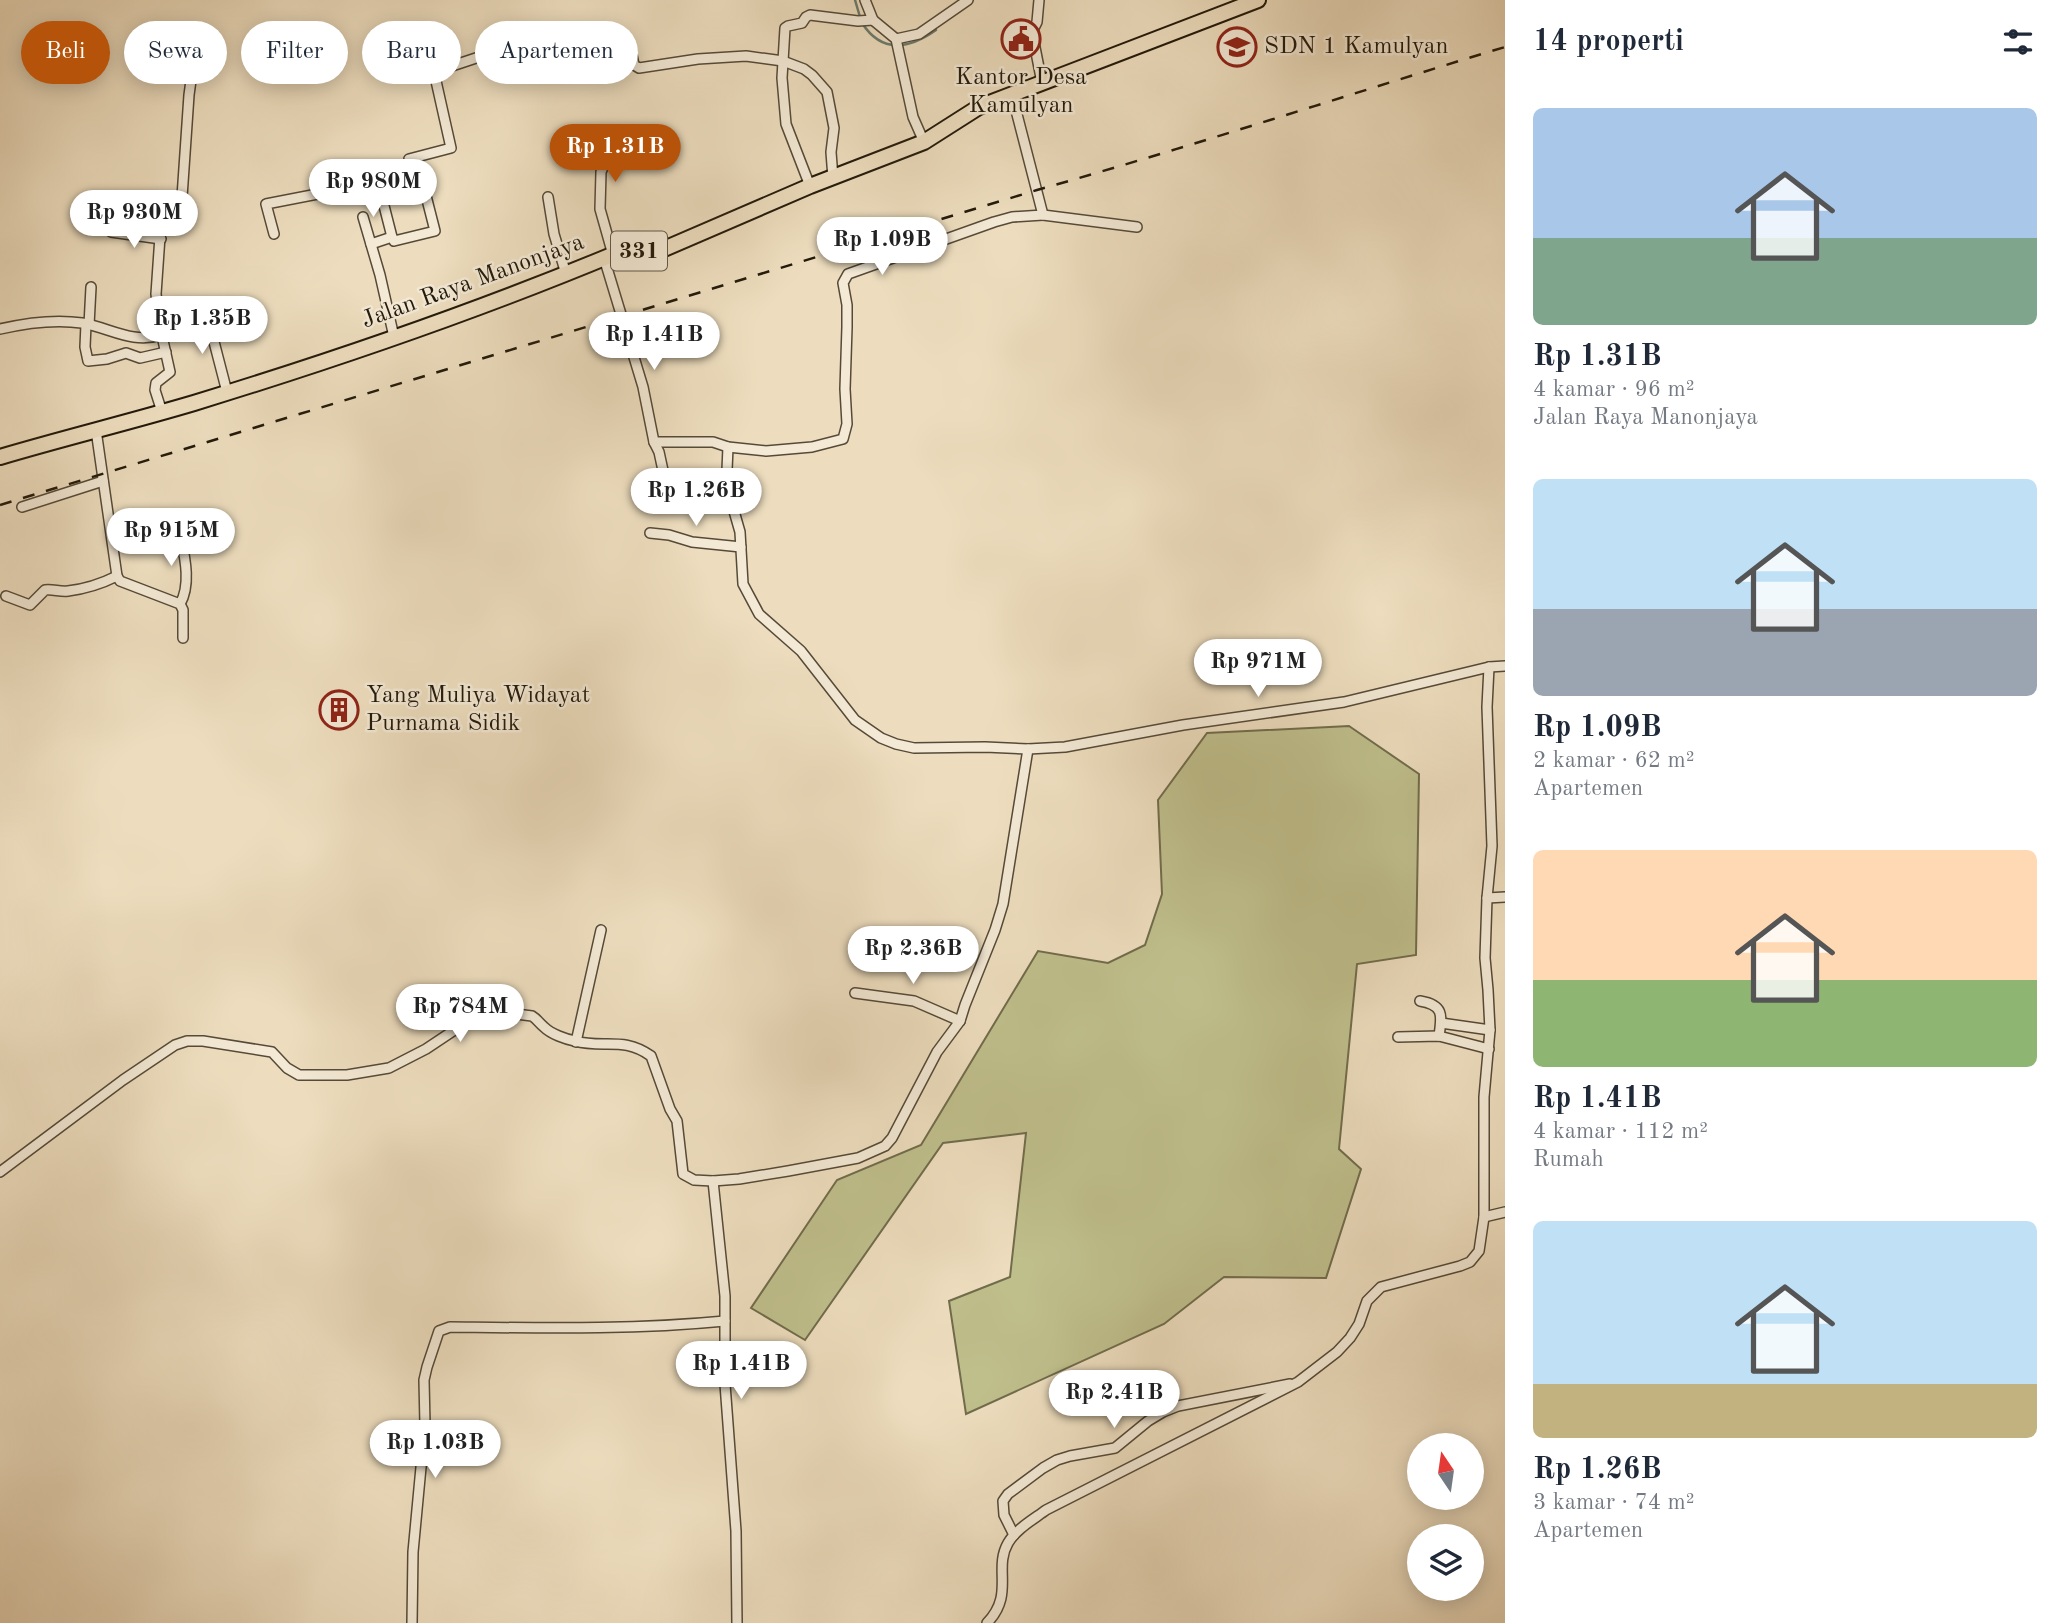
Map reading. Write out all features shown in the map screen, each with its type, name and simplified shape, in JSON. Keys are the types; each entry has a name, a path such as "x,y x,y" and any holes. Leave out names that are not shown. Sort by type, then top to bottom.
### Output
{"main road":[{"name":"Jalan Raya Manonjaya","path":"0,457 162,412 444,321 628,249 653,254 810,186 924,142 979,107 1258,0"}],"street":[{"path":"865,0 865,20"},
{"path":"810,186 786,124 782,81 786,26 802,23 810,15 865,20 897,38 919,34 968,0"},
{"path":"1040,0 1038,20 1031,33 1042,83"},
{"path":"897,38 913,117 924,142"},
{"path":"274,234 266,204 369,184 386,189 409,185 412,180 409,159 451,148 435,72 491,53 527,50 542,54 574,52 626,41 630,45 635,65 639,68 698,59 736,57 783,61 809,72 826,90 834,126 831,152 833,178"},
{"path":"162,412 155,390 156,383 169,373 156,294 163,214 177,212 182,197 190,84"},
{"path":"1012,95 1042,215"},
{"path":"649,130 602,142 606,163 601,173 600,209 609,256 667,489"},
{"path":"382,194 394,241 435,231 424,184"},
{"path":"548,197 554,234 566,274"},
{"path":"654,442 713,442 728,447 766,451 812,447 843,439 846,434 847,415 847,304 843,283 848,274 1012,217 1042,215 1137,227"},
{"path":"363,217 394,337"},
{"path":"111,232 161,239"},
{"path":"371,244 393,237"},
{"path":"91,287 85,347 88,361 126,353 140,358 166,352"},
{"path":"193,302 205,307 227,392"},
{"path":"0,329 39,323 88,325 135,338 162,335"},
{"path":"96,430 117,576 120,580 180,604 183,610 183,638"},
{"path":"728,447 727,470 740,532 743,584 759,614 801,651 845,708 865,729 881,738 914,748 1065,747 1183,725 1344,702 1489,667 1505,666"},
{"path":"22,507 103,481"},
{"path":"650,533 692,542 741,547"},
{"path":"180,604 183,599 186,569 181,538"},
{"path":"6,596 30,605 45,590 87,588 117,576"},
{"path":"987,1623 1002,1599 1004,1552 1007,1544 1014,1535 1046,1510 1298,1382 1337,1352 1350,1338 1359,1324 1367,1301 1381,1287 1469,1262 1479,1251 1484,1217 1484,1097 1490,1030 1485,958 1492,846 1487,707 1489,667"},
{"path":"0,1172 123,1080 175,1045 187,1041 272,1052 293,1072 321,1076 347,1075 389,1068 426,1049 471,1020 492,1011 533,1016 546,1029 576,1042 631,1045 651,1056 670,1110 677,1121 683,1174 694,1180 739,1179 859,1158 885,1146 892,1138 937,1052 960,1021 999,918 1028,749"},
{"path":"1487,898 1505,897"},
{"path":"576,1042 601,930"},
{"path":"855,993 914,1001 960,1021"},
{"path":"1420,1001 1435,1005 1440,1012 1439,1037"},
{"path":"1441,1023 1490,1030"},
{"path":"1398,1037 1439,1037 1489,1049"},
{"path":"713,1181 725,1296 725,1384 736,1531 737,1623"},
{"path":"1484,1217 1505,1212"},
{"path":"412,1623 412,1552 425,1425 424,1380 439,1331 450,1327 597,1329 682,1326 725,1321"},
{"path":"1014,1535 1003,1510 1004,1498 1057,1460 1115,1448 1155,1417 1178,1406 1298,1382"}],"green space":[{"path":"1349,726 1419,774 1416,955 1357,964 1339,1149 1361,1169 1326,1278 1224,1277 1164,1324 966,1414 949,1301 1010,1277 1026,1133 943,1143 805,1340 751,1308 837,1180 921,1145 1038,951 1108,963 1145,945 1162,894 1158,800 1207,733"}],"waterway":[{"path":"855,0 860,17"},
{"path":"862,23 878,40 896,45 916,41 936,30"}],"railway":[{"path":"0,505 1505,47"}],"place":[{"name":"Kantor Desa Kamulyan","path":"1021,39"},
{"name":"SDN 1 Kamulyan","path":"1237,47"},
{"name":"Yang Muliya Widayat Purnama Sidik","path":"339,710"}]}
